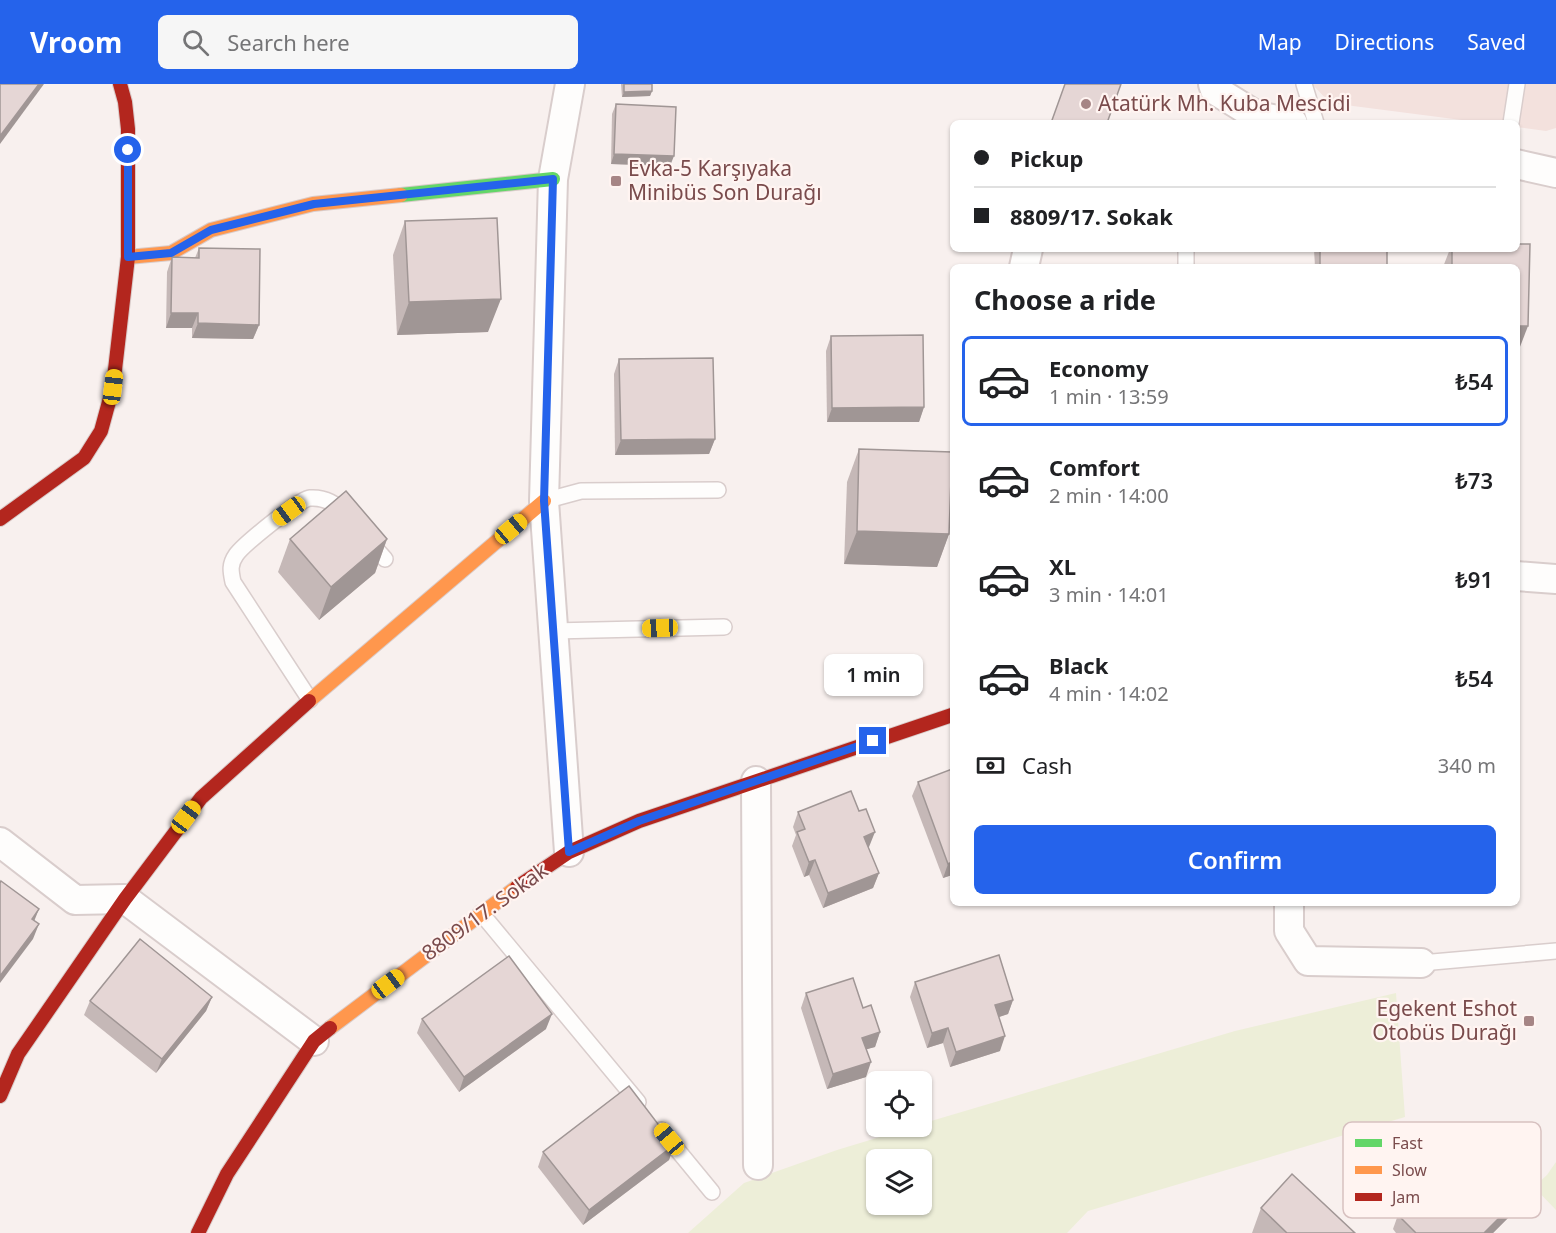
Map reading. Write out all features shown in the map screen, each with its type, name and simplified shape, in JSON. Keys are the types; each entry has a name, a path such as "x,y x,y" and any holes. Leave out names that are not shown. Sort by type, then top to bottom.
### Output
{"street":[{"path":"0,519 84,458 101,431 113,387 128,257 128,129 120,84"},
{"path":"569,852 544,501 553,179 570,84"},
{"path":"1213,84 1215,90 1254,120"},
{"path":"1520,165 1556,173"},
{"path":"128,257 171,253 211,230 314,204 553,179"},
{"path":"0,1096 18,1054 125,899 201,798 310,700 544,501"},
{"path":"1520,576 1556,579"},
{"name":"8809/17. Sokak","path":"198,1233 227,1174 314,1041 481,913 569,852 639,821 950,716"},
{"path":"756,781 758,1165"},
{"path":"0,843 75,900 125,899 314,1041"},
{"path":"1289,906 1289,931 1308,961 1421,963"}],"lane":[{"path":"1304,84 1316,120"},
{"path":"1511,120 1517,84"},
{"path":"544,501 581,491 718,490"},
{"path":"310,700 233,582 230,568 236,556 253,537 307,498 322,499 334,504 344,512 385,559"},
{"path":"553,631 724,627"},
{"path":"481,913 712,1192"},
{"path":"1421,963 1556,951"}],"shaded area":[{"path":"1312,84 1556,84 1556,128 1546,131 1520,127 1520,120 1462,120 1330,103"}],"green space":[{"path":"1396,993 1405,1117 1388,1122 1343,1122 1343,1135 1088,1211 1067,1233 688,1233 744,1183 880,1137 932,1137 932,1121 1235,1031"},
{"path":"1556,1162 1556,1210 1541,1194 1541,1181"}],"building":[{"path":"0,84 39,84 0,136"},
{"path":"624,84 652,84 652,91 624,92"},
{"name":"Atatürk Mh. Kuba Mescidi","path":"1065,84 1121,84 1108,120 1052,120"},
{"path":"616,104 676,107 674,156 614,154"},
{"path":"497,218 501,299 409,302 405,221"},
{"path":"1520,244 1530,244 1528,326 1520,326 1520,264 1452,264 1452,252 1520,252"},
{"path":"199,248 260,249 259,325 198,323 198,313 171,313 172,257 199,258"},
{"path":"1320,252 1387,252 1387,264 1320,264"},
{"path":"923,335 924,407 832,408 831,336"},
{"path":"713,358 715,439 621,440 619,359"},
{"path":"859,449 950,452 949,534 857,531"},
{"path":"346,491 387,539 331,587 290,539"},
{"path":"950,770 950,863 948,864 918,782"},
{"path":"851,791 859,811 866,809 875,832 864,837 879,873 828,893 815,860 809,862 797,832 805,829 798,812"},
{"path":"1,881 39,909 32,919 39,924 0,976 0,883"},
{"path":"140,939 212,997 162,1059 90,1001"},
{"path":"999,955 1013,1000 995,1005 1005,1036 956,1052 948,1028 932,1033 915,982"},
{"path":"509,956 552,1014 464,1077 422,1019"},
{"path":"853,978 863,1008 871,1005 880,1032 862,1038 871,1062 833,1074 806,993"},
{"path":"629,1086 674,1145 589,1210 543,1152"},
{"path":"1292,1174 1355,1233 1287,1233 1261,1208"},
{"path":"1401,1218 1499,1218 1484,1233 1416,1233"}],"traffic: fast":[{"path":"401,195 553,179"}],"traffic: slow":[{"path":"128,257 171,253 211,230 313,204 401,195"},
{"path":"309,701 544,501"},
{"path":"330,1028 517,887"}],"traffic: jam":[{"path":"0,519 84,458 101,431 113,387 128,257 128,129 120,84"},
{"path":"0,1096 18,1054 125,899 201,798 309,701"},
{"path":"517,887 569,852 639,821 950,716"},
{"path":"198,1233 227,1174 314,1041 330,1028"}],"place":[{"name":"Atatürk Mh. Kuba Mescidi","path":"1086,104"},
{"name":"Evka-5 Karşıyaka Minibüs Son Durağı","path":"616,181"},
{"name":"Egekent Eshot Otobüs Durağı","path":"1529,1021"}],"route":[{"path":"128,150 128,257 171,253 211,230 314,204 553,179 544,501 569,852 639,821 873,741"}]}
